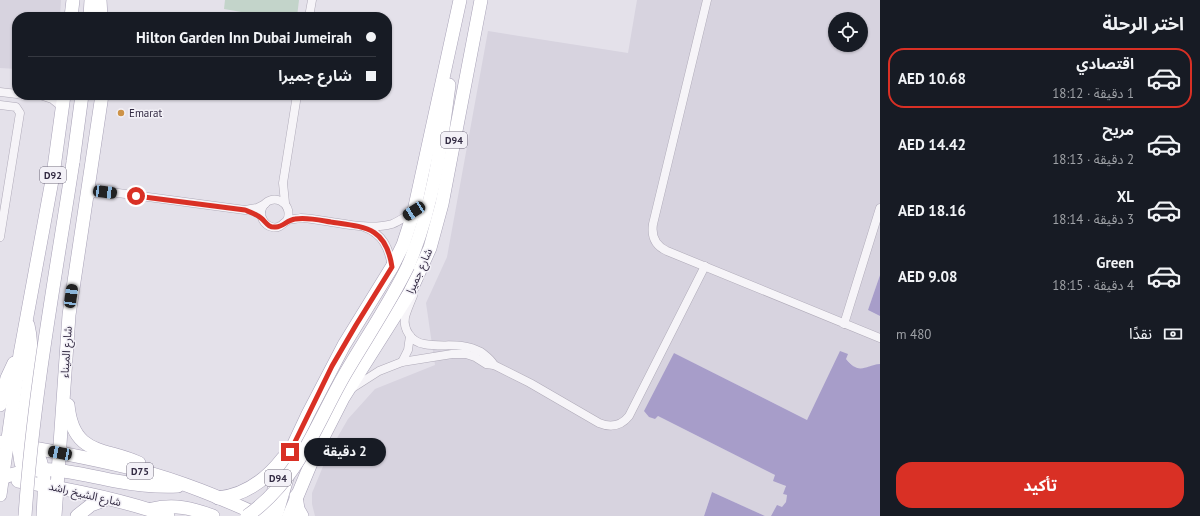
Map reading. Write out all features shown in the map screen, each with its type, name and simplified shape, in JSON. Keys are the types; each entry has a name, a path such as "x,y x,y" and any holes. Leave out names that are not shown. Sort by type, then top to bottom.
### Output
{"main road":[{"path":"72,12 73,0"},
{"path":"90,12 91,0"},
{"path":"100,0 101,12"},
{"path":"104,0 105,12"},
{"name":"شارع جميرا","path":"289,516 296,496 316,451 343,398 403,305 430,248 439,218 481,0"},
{"path":"247,516 280,486 299,461 336,389 394,294 408,266 420,236 433,191 458,40 459,5"},
{"name":"D94","path":"266,516 278,480 294,442 321,386 392,267 403,245 414,211 459,5"},
{"path":"25,516 34,417 74,162 81,100"},
{"name":"شارع الميناء","path":"55,516 45,485 58,470 68,315 101,100"},
{"name":"D92","path":"0,495 2,462 9,443 20,354 53,175 63,101"},
{"path":"26,317 30,337 31,357 9,443 22,467 45,485"},
{"path":"0,404 7,378 12,366 20,354"},
{"path":"65,368 70,417 74,430 82,440 95,449 128,458 143,464 163,477"},
{"path":"218,498 243,492 259,483 280,462 294,442"},
{"path":"276,516 292,464 294,442"},
{"name":"D75","path":"9,443 116,464 163,477 261,516"},
{"path":"34,448 42,464 45,485 43,516"},
{"path":"1,478 22,467 42,464 60,453"},
{"path":"2,462 22,467"},
{"path":"42,464 58,470 139,485 186,485"},
{"name":"شارع الشيخ راشد","path":"1,478 45,485 107,499 148,509 168,516"},
{"path":"296,496 298,508 302,516"},
{"path":"77,516 91,505 107,499"},
{"path":"148,509 165,506 182,507 213,516"}],"street":[{"path":"310,12 312,0"},
{"path":"707,0 652,230 654,240 662,249 880,338"},
{"path":"0,92 12,93"},
{"path":"274,200 283,183 296,100"},
{"path":"0,105 16,107 20,113 0,237"},
{"path":"88,180 95,187 103,191 245,210 257,208 274,200 278,200 296,214 309,219"},
{"path":"245,210 262,219 268,225 275,228 282,226 287,221 289,213 283,183"},
{"path":"86,197 103,191"},
{"path":"262,219 261,211 264,204"},
{"path":"844,324 880,208"},
{"path":"287,221 309,219 360,226 380,226 391,224 414,211"},
{"path":"360,226 375,232 382,239 389,254 392,267"},
{"path":"343,398 355,386 371,375 402,362 462,354 471,356 486,364 494,365 530,383 599,423 610,426 621,424 629,416 705,266"},
{"path":"417,276 415,289 405,319 406,330 410,336 416,341 424,344 455,345 470,348 485,355 494,365"},
{"path":"402,362 408,350 410,336"}],"shaded area":[{"path":"0,0 61,0 60,12 12,12 12,69 0,68"},
{"path":"637,0 880,0 880,275 868,310 880,316 880,364 861,369 854,367 846,359 814,406 807,420 674,353 655,419 658,416 775,475 786,487 783,494 787,495 786,502 782,508 777,506 771,516 765,516 712,492 704,516 315,516 312,504 312,493 329,452 348,419 375,389 435,365 426,303 447,257 488,31 628,53"},
{"path":"880,275 880,316 868,310"},
{"path":"840,351 848,354 846,359 855,367 863,368 880,364 880,516 771,516 777,505 782,507 786,502 787,495 783,494 786,486 773,481 775,475 658,416 655,419 649,417 644,411 674,353 807,420"},
{"path":"712,492 765,516 704,516"}],"green space":[{"path":"225,0 299,0 298,12 241,12 224,9"}],"place":[{"name":"Emarat","path":"121,113"}],"route":[{"path":"136,196 245,210 256,214 265,223 275,228 282,226 287,221 305,218 360,226 375,232 385,243 392,267 332,366 290,452"}]}
